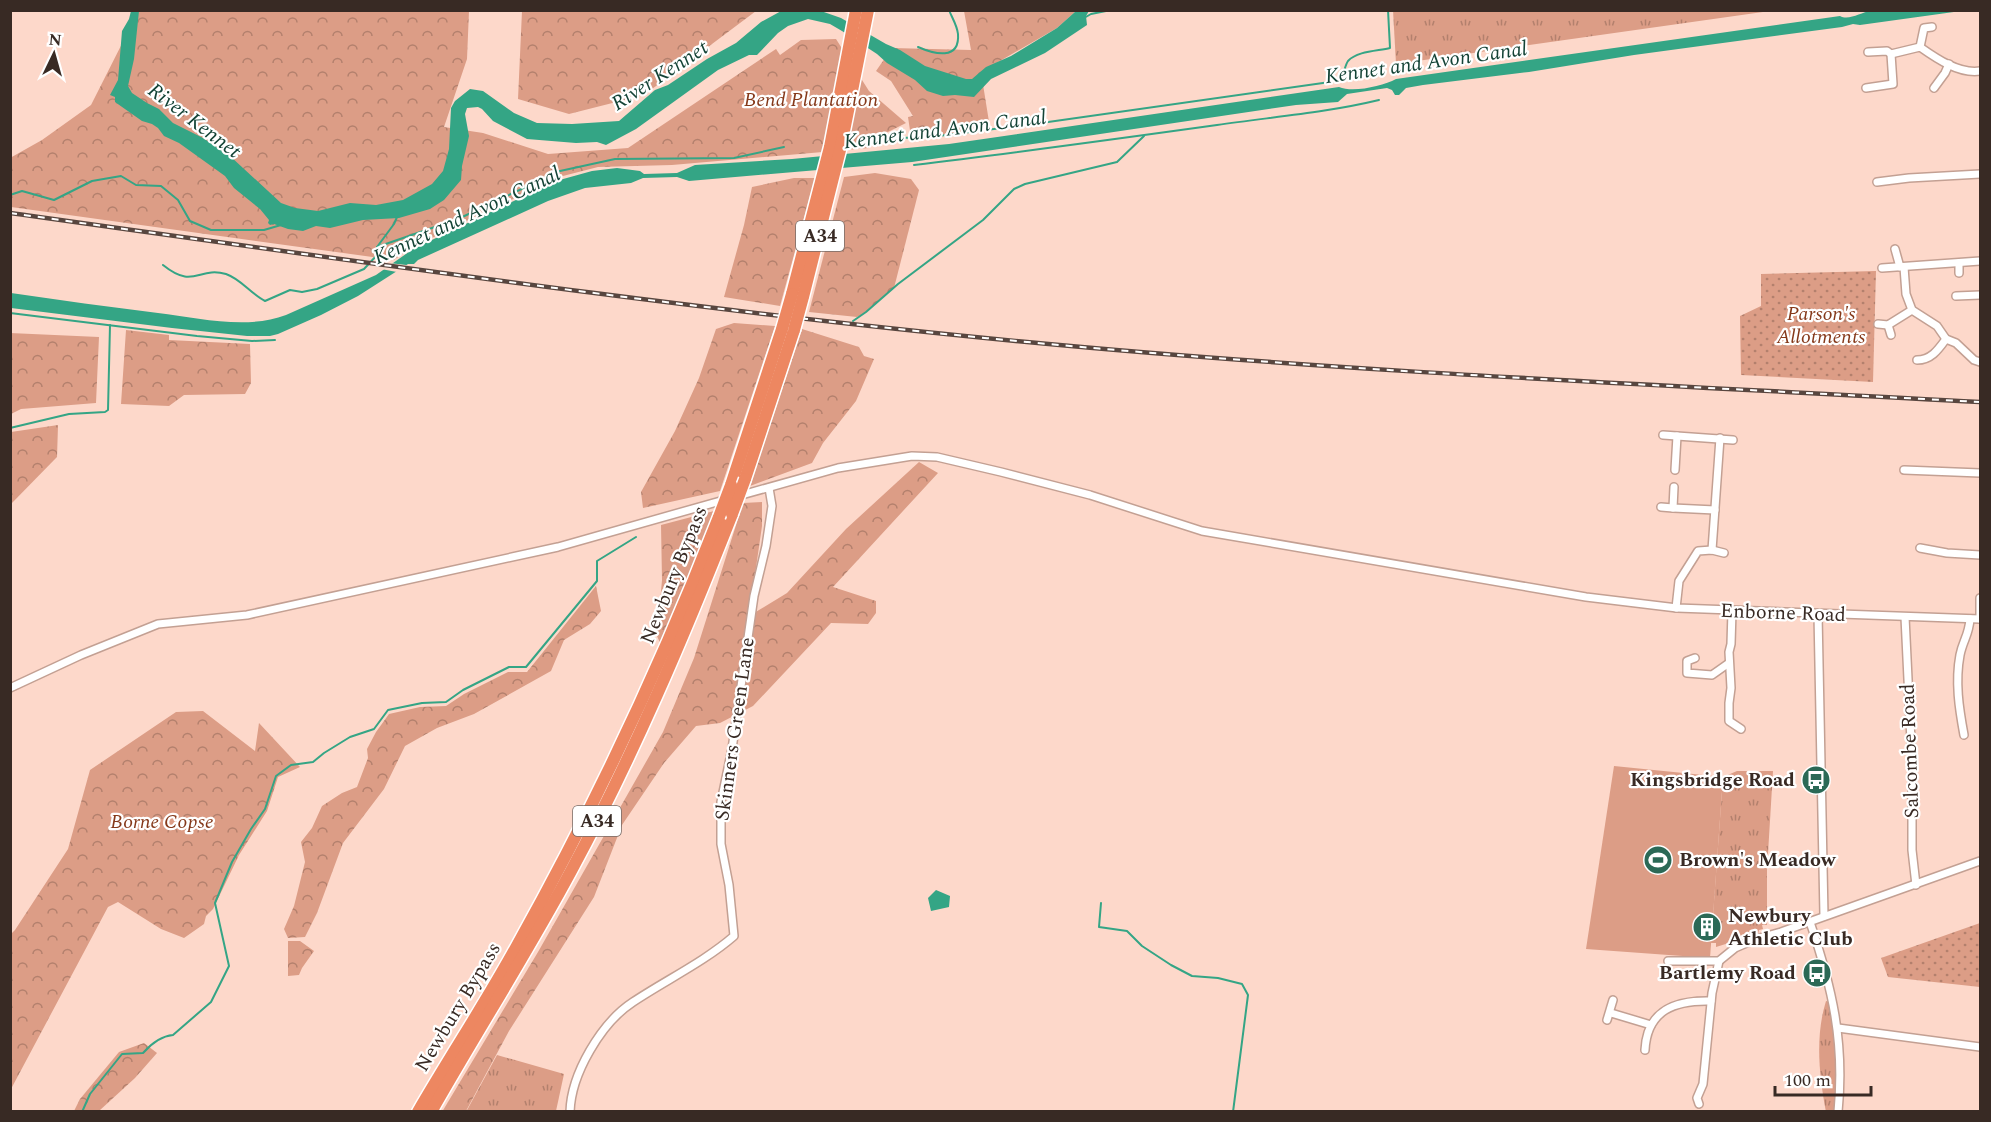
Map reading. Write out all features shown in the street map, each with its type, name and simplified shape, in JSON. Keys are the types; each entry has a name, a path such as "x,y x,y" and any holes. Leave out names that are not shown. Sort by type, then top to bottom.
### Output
{"highway":[{"name":"Newbury Bypass","path":"835,147 848,54 864,12"},
{"name":"Newbury Bypass","path":"431,1112 540,927 614,789 682,638 732,514 745,479 798,296 858,63 864,12"},
{"name":"Newbury Bypass","path":"418,1112 516,947 581,828 640,707 719,517 788,329"}],"street":[{"path":"1920,47 1924,28 1932,27"},
{"path":"1868,52 1887,51 1891,54 1920,47 1935,58 1963,70 1980,71"},
{"path":"1866,88 1893,84 1891,54"},
{"path":"1933,87 1945,73 1948,63"},
{"path":"1877,182 1980,174"},
{"path":"1895,249 1902,267 1906,294 1912,310 1937,326 1946,339 1956,343 1974,360 1980,362"},
{"path":"1882,268 1980,261"},
{"path":"1959,262 1959,273"},
{"path":"1956,296 1980,295"},
{"path":"1878,324 1888,325 1912,310"},
{"path":"1888,325 1891,336"},
{"path":"1917,360 1926,360 1931,357 1946,339"},
{"path":"1663,435 1733,440"},
{"path":"1675,470 1677,436"},
{"path":"1712,550 1720,438"},
{"name":"Enborne Road","path":"10,688 81,655 158,624 247,615 558,547 838,468 912,456 937,457 1090,495 1202,531 1586,597 1676,608 1818,615 1980,619"},
{"path":"1904,470 1980,473"},
{"path":"1673,508 1674,487"},
{"name":"Skinners Green Lane","path":"570,1112 570,1097 581,1064 613,1021 630,1003 678,975 734,936 729,885 721,844 721,802 732,749 754,596 769,526 772,506 769,488"},
{"path":"1661,507 1715,510"},
{"path":"1920,548 1947,553 1980,555"},
{"path":"1676,608 1677,591 1683,573 1698,551 1712,550 1724,553"},
{"path":"1980,598 1980,619"},
{"path":"1732,611 1729,721 1741,729"},
{"path":"1818,615 1824,916"},
{"name":"Salcombe Road","path":"1905,617 1912,762 1912,850 1916,885"},
{"path":"1964,735 1958,700 1958,676 1960,655 1968,636 1970,619"},
{"path":"1695,658 1687,661 1687,673 1712,675 1729,663"},
{"path":"1699,1104 1697,1098 1703,1084 1711,1001 1719,961 1735,948 1756,939 1781,933 1980,861"},
{"path":"1810,922 1829,980 1838,1028 1840,1065 1838,1112"},
{"path":"1668,961 1719,961"},
{"path":"1608,1020 1613,1000"},
{"path":"1645,1050 1646,1034 1662,1012 1674,1005 1695,1000 1711,1001"},
{"path":"1611,1012 1651,1025"},
{"path":"1838,1028 1980,1047"}],"green space":[{"name":"Bend Plantation","path":"139,10 469,11 467,59 444,127 483,133 548,154 628,148 776,49 780,55 801,40 836,39 869,91 906,123 872,140 869,148 672,165 598,167 559,177 411,248 394,260 11,207 10,158 42,140 91,105"},
{"path":"522,10 756,11 644,95 569,114 518,99"},
{"path":"1393,10 1770,10 1770,11 1396,64"},
{"path":"964,11 1076,11 1057,28 981,72 990,128 938,136 911,137 908,117 913,116 891,81 876,71 892,48 971,50"},
{"path":"875,173 911,179 919,190 894,288 857,317 809,312 844,177"},
{"path":"794,178 815,178 780,306 724,297 752,187"},
{"name":"Parson's Allotments","path":"1876,271 1873,382 1741,375 1740,316 1761,306 1761,274"},
{"path":"734,323 775,326 720,491 643,508 641,492 675,431 699,378 716,329"},
{"path":"802,329 859,347 864,356 874,359 856,401 823,443 812,463 750,486"},
{"path":"126,330 169,335 169,340 250,344 251,383 245,394 184,395 169,406 121,404"},
{"path":"10,333 99,337 96,403 21,409 11,414"},
{"path":"58,425 57,457 11,504 11,432"},
{"path":"919,462 938,473 833,587 876,601 876,613 868,624 831,623 753,706 720,723 696,726 664,763 622,825 594,897 509,1031 466,1111 442,1112 538,952 663,732 694,658 743,503 762,502 762,526 749,616 787,593 846,529"},
{"path":"714,511 661,645 657,636 662,580 661,525"},
{"path":"596,586 601,611 590,624 564,640 551,671 474,714 437,728 405,746 384,789 343,843 317,913 305,937 288,938 284,929 294,906 305,862 301,842 312,828 322,806 342,793 357,787 368,758 367,749 389,714 420,707 446,706 464,694 508,672 527,672"},
{"name":"Borne Copse","path":"203,711 255,751 259,723 300,767 278,777 267,811 239,855 213,909 206,916 204,924 184,938 161,929 118,902 108,907 11,1089 11,934 68,849 90,770 176,712"},
{"name":"Brown's Meadow","path":"1614,766 1723,777 1710,958 1586,949"},
{"path":"1737,771 1773,771 1767,870 1767,925 1762,925 1763,929 1759,930 1758,934 1716,947 1716,943 1711,943 1723,777"},
{"path":"1980,923 1980,987 1888,977 1881,958"},
{"path":"288,941 300,941 314,951 299,975 288,976"},
{"path":"1826,1001 1830,1002 1836,1070 1834,1111 1826,1112 1819,1042"},
{"path":"144,1043 157,1053 135,1078 99,1111 74,1111 80,1099 119,1052"},
{"path":"497,1055 564,1074 556,1111 466,1112"}],"shaded area":[{"path":"783,10 821,11 841,18 925,66 966,79 972,79 986,67 1011,56 1057,28 1076,11 1089,11 1086,16 1087,25 1045,53 991,79 974,97 943,96 927,91 915,80 842,31 830,24 808,19 788,26 757,55 749,55 718,70 636,129 606,145 597,142 576,143 527,139 493,121 482,109 467,108 465,114 469,136 461,180 444,200 430,209 399,218 363,220 330,228 316,226 303,231 270,225 269,220 260,209 234,188 225,176 179,143 164,136 158,128 142,121 115,102 115,97 110,95 118,80 122,31 131,11 139,11 134,59 128,86 132,93 159,109 173,123 203,138 230,156 281,203 295,208 318,211 350,203 376,205 403,200 432,184 443,171 449,149 451,108 455,101 470,89 483,91 514,113 537,123 572,124 619,121 655,90 668,85 736,43 761,22"},
{"path":"1871,11 1961,11 1860,25 1853,24 1529,72 1423,85 1406,88 1399,95 1395,95 1387,88 1347,94 1338,102 1296,105 912,162 689,181 677,177 643,178 631,183 585,188 548,201 418,260 414,264 408,264 358,296 321,315 270,336 247,336 172,328 11,308 11,293 222,322 255,322 286,315 376,275 413,249 556,181 592,171 617,168 640,171 644,174 677,173 695,165 792,159 949,144 1339,87 1368,88 1396,79 1840,16 1851,17"},
{"path":"936,890 950,896 949,907 931,911 928,898"}],"pier":[{"path":"389,263 415,266 409,267 402,273 381,269"}],"waterway":[{"path":"918,47 938,53 950,52 955,48 958,43 958,34 949,10"},
{"path":"1084,18 1091,14 1111,10"},
{"name":"Kennet and Avon Canal","path":"884,139 938,136 1027,125 1337,81 1341,79 1348,61 1352,58 1362,53 1390,48 1388,10"},
{"path":"914,165 1298,114 1379,100"},
{"path":"853,321 983,220 1014,189 1025,184 1117,162 1144,136"},
{"name":"Kennet and Avon Canal","path":"377,247 458,219 560,171 615,159 734,158 784,147"},
{"path":"10,195 22,191 54,200 92,181 121,176 136,185 161,186 178,200 190,221 211,230 264,230 281,225"},
{"name":"Kennet and Avon Canal","path":"163,265 182,276 217,272 226,274 265,301 290,290 302,292 317,289 364,269 378,254 377,247 397,217"},
{"path":"10,313 197,336 252,341 275,340"},
{"path":"10,428 69,414 108,410 110,325"},
{"path":"82,1112 90,1094 122,1054 143,1053 156,1041 173,1035 211,1002 229,966 215,903 232,862 265,809 276,776 291,765 313,762 350,737 374,729 388,710 422,703 446,702 463,690 509,667 526,667 597,581 597,561 636,537"},
{"path":"1101,903 1099,927 1127,931 1142,946 1192,976 1218,978 1242,984 1248,995 1233,1112"}],"railway":[{"path":"10,213 645,300 1027,342 1384,370 1980,402"}],"place":[{"name":"Kingsbridge Road","path":"1816,780"},
{"name":"Brown's Meadow","path":"1658,860"},
{"name":"Newbury Athletic Club","path":"1707,927"},
{"name":"Bartlemy Road","path":"1817,973"}],"water label":[{"name":"River Kennet","path":"660,76"},
{"name":"River Kennet","path":"194,121"}]}
